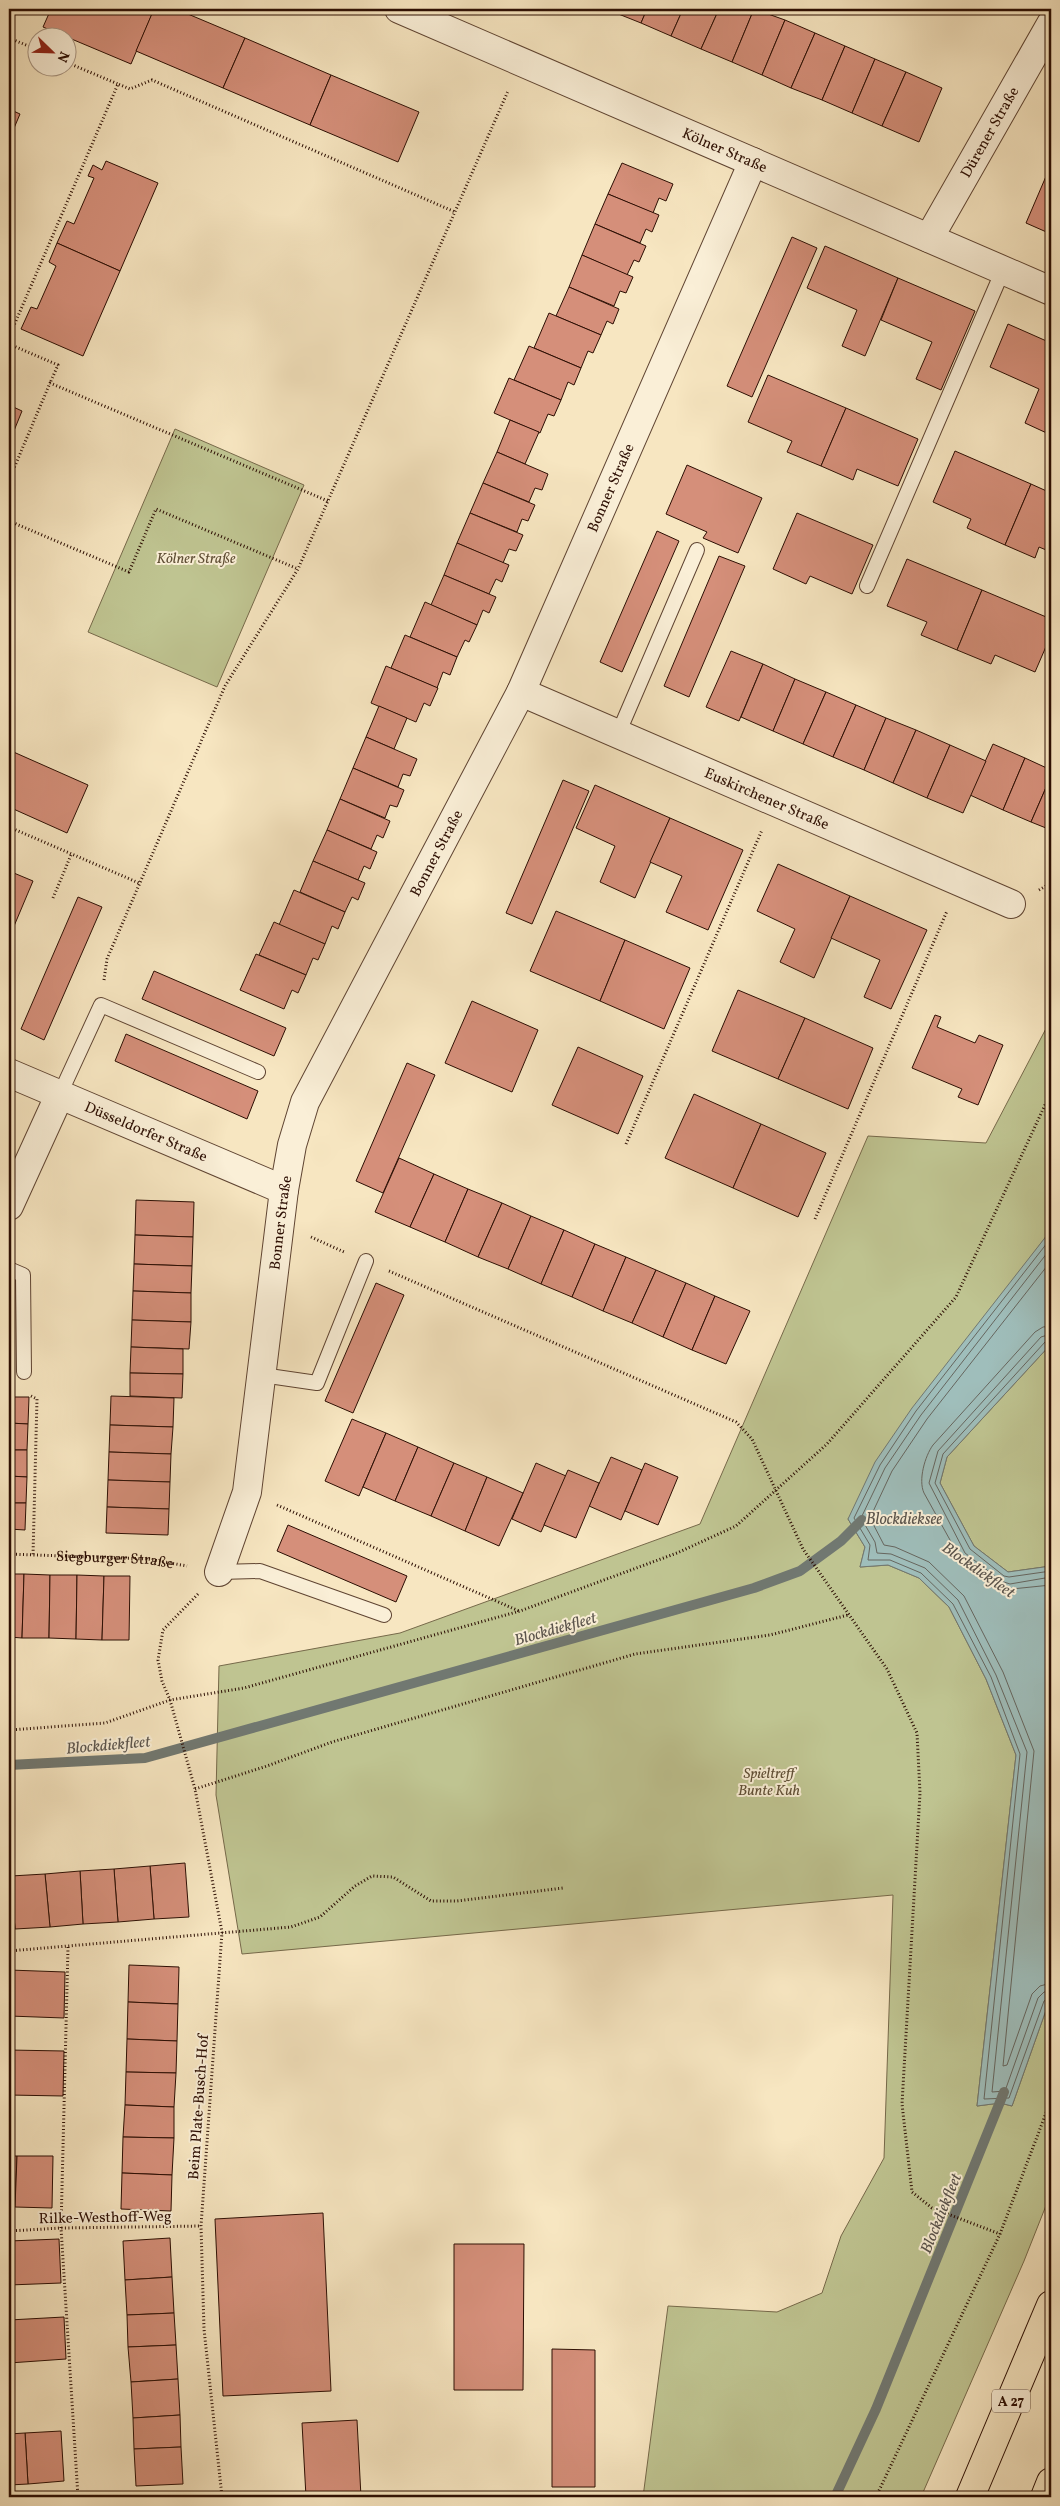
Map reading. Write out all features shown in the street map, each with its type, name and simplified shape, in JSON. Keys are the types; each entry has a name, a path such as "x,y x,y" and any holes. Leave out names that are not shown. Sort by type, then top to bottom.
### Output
{"highway":[{"name":"A 27","path":"970,2497 1051,2305"},
{"path":"1045,2497 1051,2482"}],"street":[{"name":"Kölner Straße","path":"399,9 1051,291"},
{"name":"Dürener Straße","path":"929,238 1051,24"},
{"name":"Bonner Straße","path":"219,1572 247,1492 284,1190 292,1145 305,1102 521,692 753,162"},
{"name":"Euskirchener Straße","path":"521,692 1011,904"},
{"name":"Düsseldorfer Straße","path":"9,1072 284,1190"},
{"path":"9,1206 60,1094"}],"lane":[{"path":"867,586 1004,270"},
{"path":"618,734 697,550"},
{"path":"60,1094 101,1006 258,1072"},
{"path":"262,1375 317,1383 366,1261"},
{"path":"9,1269 23,1275 24,1372"},
{"path":"219,1572 260,1571 384,1615"}],"path":[{"path":"9,38 28,46"},
{"path":"101,1006 106,959 225,686 298,569 520,61"},
{"path":"78,67 130,89 152,80 455,212"},
{"path":"9,337 118,84"},
{"path":"9,344 58,365 9,480"},
{"path":"50,383 328,501"},
{"path":"9,521 129,572 156,509 298,569"},
{"path":"626,1144 774,802"},
{"path":"9,828 138,883"},
{"path":"53,898 71,855"},
{"path":"815,1219 959,882"},
{"path":"9,1730 106,1723 170,1700 244,1688 520,1611 677,1553 736,1526 827,1444 956,1297 1051,1092"},
{"path":"281,1224 736,1422 752,1438 775,1492 803,1549 887,1669 917,1733 920,1793 902,2104 912,2192 932,2208 1000,2234"},
{"path":"24,1372 31,1397 37,1399 34,1555"},
{"path":"247,1492 520,1611"},
{"name":"Siegburger Straße","path":"9,1554 148,1559 219,1572"},
{"name":"Beim Plate-Busch-Hof","path":"219,1572 163,1630 158,1660 162,1682 170,1700 191,1776 222,1932 201,2226 204,2329 222,2497"},
{"path":"194,1789 267,1766 332,1742 635,1654 770,1635 848,1615"},
{"path":"9,1951 291,1927 320,1917 355,1886 372,1876 393,1877 431,1901 457,1901 563,1888"},
{"path":"68,1947 61,2228 78,2497"},
{"path":"876,2497 1000,2234 1051,2100"},
{"name":"Rilke-Westhoff-Weg","path":"9,2231 61,2228 201,2226"}],"green space":[{"name":"Kölner Straße","path":"175,429 304,485 217,687 88,632"},
{"name":"Spieltreff Bunte Kuh","path":"1051,1019 1051,1230 998,1300 848,1519 865,1547 860,1567 888,1565 919,1578 949,1607 986,1679 1016,1755 977,2106 1000,2103 1012,2106 1051,1996 1051,2193 1024,2261 921,2497 643,2497 668,2306 777,2312 822,2293 841,2236 884,2158 893,1895 242,1954 216,1795 219,1666 400,1633 700,1524 868,1136 986,1143"},
{"path":"1051,1344 1051,1566 1008,1572 974,1546 940,1483 947,1457"}],"water":[{"name":"Blockdieksee","path":"1051,1230 1051,1344 947,1457 940,1483 974,1546 1008,1572 1051,1566 1051,1996 1012,2106 1000,2103 977,2106 1016,1755 986,1679 949,1607 919,1578 888,1565 860,1567 865,1547 848,1519 875,1462 912,1408"}],"building":[{"path":"51,9 139,9 152,14 131,64 78,42 78,28 43,27"},
{"path":"154,9 176,9 245,38 223,88 136,51"},
{"path":"606,9 647,9 641,23"},
{"path":"647,9 683,9 671,36 641,23"},
{"path":"683,9 719,9 701,49 671,36"},
{"path":"719,9 754,9 732,62 701,49"},
{"path":"754,9 785,20 762,75 732,62"},
{"path":"785,20 815,33 791,88 762,75"},
{"path":"815,33 845,46 822,100 791,88"},
{"path":"245,38 331,75 310,125 223,88"},
{"path":"845,46 875,59 852,113 822,100"},
{"path":"875,59 906,72 882,126 852,113"},
{"path":"906,72 942,88 919,142 882,126"},
{"path":"331,75 419,112 398,162 310,125"},
{"path":"9,109 20,114 9,140"},
{"path":"106,161 158,183 120,271 57,243 67,221 74,224 94,178 88,176 93,165 102,170"},
{"path":"622,163 673,184 666,201 659,198 653,213 608,194"},
{"path":"1051,168 1051,234 1026,223"},
{"path":"608,194 659,215 652,232 646,229 640,243 595,224"},
{"path":"595,224 646,246 639,262 634,260 627,275 582,255"},
{"path":"792,237 817,248 752,397 727,386"},
{"path":"57,243 120,271 83,356 21,329 31,307 37,309 56,266 49,262"},
{"path":"825,246 898,278 865,356 842,346 857,310 807,288"},
{"path":"582,255 633,277 626,293 620,291 614,306 569,287"},
{"path":"898,278 975,311 941,390 916,379 932,342 881,320"},
{"path":"569,287 619,309 613,324 607,321 601,335 556,316"},
{"path":"549,313 601,335 593,353 588,351 581,368 534,348"},
{"path":"1008,324 1051,343 1051,435 1025,423 1039,389 990,367"},
{"path":"529,346 581,368 574,385 568,382 561,400 514,380"},
{"path":"768,375 846,408 821,466 787,452 792,441 748,422"},
{"path":"509,378 561,400 554,416 548,414 540,433 494,413"},
{"path":"9,405 22,411 9,443"},
{"path":"846,408 918,439 898,486 857,469 853,480 821,466"},
{"path":"510,420 539,432 525,464 497,452"},
{"path":"955,451 1031,484 1005,545 967,528 971,519 933,502"},
{"path":"497,452 548,474 542,490 535,488 529,502 483,483"},
{"path":"687,465 762,498 738,553 703,538 707,532 666,514"},
{"path":"483,483 535,505 528,521 522,519 517,532 470,513"},
{"path":"1031,484 1051,493 1051,552 1039,547 1035,558 1005,545"},
{"path":"470,513 523,535 516,551 509,549 503,563 457,543"},
{"path":"797,513 873,545 852,594 810,576 806,584 773,569"},
{"path":"657,531 679,541 622,672 600,662"},
{"path":"457,543 509,565 502,582 496,579 489,594 444,575"},
{"path":"719,556 745,566 689,697 664,686"},
{"path":"907,559 982,590 957,650 921,635 927,622 887,606"},
{"path":"444,575 496,597 489,613 483,610 477,625 431,605"},
{"path":"982,590 1051,619 1051,635 1035,672 995,655 991,664 957,650"},
{"path":"425,602 477,625 469,642 465,640 457,657 410,637"},
{"path":"405,635 457,657 450,675 443,672 437,688 391,668"},
{"path":"731,651 763,664 739,721 706,707"},
{"path":"763,664 795,679 773,731 741,717"},
{"path":"386,666 438,688 430,706 424,703 416,722 371,703"},
{"path":"795,679 826,692 803,744 773,731"},
{"path":"826,692 856,705 833,757 803,744"},
{"path":"856,705 886,718 864,770 833,757"},
{"path":"379,706 407,718 394,749 366,737"},
{"path":"886,718 916,730 893,783 864,770"},
{"path":"916,730 950,745 927,798 893,783"},
{"path":"366,737 417,759 410,776 403,774 398,787 353,768"},
{"path":"993,744 1025,758 1003,810 970,795"},
{"path":"950,745 986,761 963,813 927,798"},
{"path":"9,750 88,785 67,833 9,807"},
{"path":"1025,758 1051,770 1051,776 1031,822 1003,810"},
{"path":"353,768 404,790 397,807 390,805 385,818 340,799"},
{"path":"1051,776 1051,830 1031,822"},
{"path":"563,780 589,791 532,924 506,913"},
{"path":"595,785 670,818 635,898 600,882 615,846 576,828"},
{"path":"340,799 390,821 383,838 377,835 371,849 327,830"},
{"path":"670,818 743,850 708,930 666,912 682,876 650,862"},
{"path":"327,830 377,852 370,869 364,866 358,880 313,861"},
{"path":"313,861 365,883 358,900 352,897 345,912 300,892"},
{"path":"778,864 850,896 814,978 780,962 795,929 757,911"},
{"path":"9,871 33,881 9,938"},
{"path":"294,890 345,912 338,929 332,926 325,944 279,925"},
{"path":"850,896 927,930 891,1009 864,997 880,960 831,938"},
{"path":"78,897 102,907 44,1040 21,1029"},
{"path":"556,911 625,940 600,1001 530,971"},
{"path":"274,922 325,944 318,960 313,958 306,975 259,955"},
{"path":"625,940 690,968 664,1029 600,1001"},
{"path":"256,954 306,975 298,993 292,990 284,1009 240,990"},
{"path":"154,971 286,1028 274,1056 142,999"},
{"path":"738,990 805,1018 778,1079 712,1051"},
{"path":"472,1001 538,1030 512,1092 445,1063"},
{"path":"935,1015 941,1017 937,1027 975,1043 979,1035 1003,1045 978,1105 958,1097 962,1089 912,1068"},
{"path":"805,1018 873,1048 848,1109 778,1079"},
{"path":"126,1034 258,1091 247,1119 115,1061"},
{"path":"578,1047 643,1076 618,1134 552,1105"},
{"path":"407,1063 435,1075 383,1193 356,1181"},
{"path":"694,1094 761,1124 733,1188 665,1158"},
{"path":"761,1124 826,1153 798,1217 733,1188"},
{"path":"399,1158 434,1174 410,1227 375,1212"},
{"path":"434,1174 468,1189 445,1242 410,1227"},
{"path":"468,1189 502,1203 478,1257 445,1242"},
{"path":"136,1200 194,1202 193,1237 135,1235"},
{"path":"502,1203 531,1216 508,1269 478,1257"},
{"path":"531,1216 564,1230 541,1284 508,1269"},
{"path":"564,1230 595,1244 572,1297 541,1284"},
{"path":"135,1235 193,1237 192,1266 134,1264"},
{"path":"595,1244 626,1257 603,1311 572,1297"},
{"path":"626,1257 656,1270 632,1323 603,1311"},
{"path":"134,1264 192,1266 191,1293 133,1291"},
{"path":"656,1270 686,1283 663,1337 632,1323"},
{"path":"376,1283 404,1295 353,1413 325,1401"},
{"path":"686,1283 715,1296 692,1350 663,1337"},
{"path":"133,1291 191,1293 191,1322 132,1320"},
{"path":"715,1296 750,1311 726,1364 692,1350"},
{"path":"132,1320 191,1322 189,1349 131,1347"},
{"path":"9,1327 12,1327 10,1384 9,1384"},
{"path":"131,1347 183,1349 183,1374 130,1373"},
{"path":"130,1373 183,1374 182,1398 130,1396"},
{"path":"111,1396 174,1398 173,1427 110,1425"},
{"path":"9,1397 29,1397 28,1424 9,1423"},
{"path":"352,1419 386,1433 359,1496 325,1481"},
{"path":"9,1423 28,1424 27,1450 9,1450"},
{"path":"110,1425 173,1427 171,1454 109,1452"},
{"path":"386,1433 418,1447 395,1501 363,1487"},
{"path":"418,1447 454,1463 431,1516 395,1501"},
{"path":"9,1450 27,1450 27,1477 9,1476"},
{"path":"109,1452 171,1454 170,1482 108,1480"},
{"path":"611,1457 642,1470 621,1520 589,1506"},
{"path":"454,1463 487,1477 465,1531 431,1516"},
{"path":"536,1463 566,1476 541,1532 512,1519"},
{"path":"645,1463 678,1477 658,1525 625,1511"},
{"path":"568,1470 599,1483 576,1538 544,1525"},
{"path":"9,1476 27,1477 26,1503 9,1503"},
{"path":"487,1477 523,1493 499,1546 465,1531"},
{"path":"108,1480 170,1482 169,1509 107,1507"},
{"path":"9,1503 26,1503 25,1530 9,1529"},
{"path":"107,1507 169,1509 168,1535 106,1533"},
{"path":"288,1525 407,1576 396,1602 277,1551"},
{"path":"9,1574 24,1574 22,1638 9,1637"},
{"path":"24,1574 50,1575 49,1638 22,1638"},
{"path":"50,1575 77,1575 76,1639 49,1638"},
{"path":"77,1575 104,1576 102,1640 76,1639"},
{"path":"104,1576 130,1576 129,1640 102,1640"},
{"path":"185,1863 189,1917 154,1919 150,1866"},
{"path":"150,1866 154,1919 118,1922 114,1869"},
{"path":"114,1869 118,1922 83,1924 80,1871"},
{"path":"80,1871 83,1924 50,1927 45,1874"},
{"path":"45,1874 50,1927 15,1929 11,1876"},
{"path":"9,1876 11,1876 15,1929 9,1930"},
{"path":"129,1965 179,1967 178,2004 128,2002"},
{"path":"9,1970 65,1972 64,2018 9,2016"},
{"path":"128,2002 178,2004 177,2041 127,2039"},
{"path":"127,2039 177,2041 176,2073 126,2072"},
{"path":"9,2050 64,2051 63,2096 9,2095"},
{"path":"126,2072 176,2073 174,2107 125,2105"},
{"path":"125,2105 174,2107 174,2138 123,2137"},
{"path":"123,2137 174,2138 172,2175 122,2173"},
{"path":"9,2156 17,2156 15,2207 9,2207"},
{"path":"17,2156 53,2156 52,2208 15,2207"},
{"path":"122,2173 172,2175 171,2211 121,2209"},
{"path":"323,2213 331,2391 223,2396 215,2219"},
{"path":"170,2238 172,2277 125,2280 123,2241"},
{"path":"59,2239 61,2283 9,2285 9,2241"},
{"path":"454,2244 524,2244 523,2390 454,2390"},
{"path":"172,2277 174,2313 127,2315 125,2280"},
{"path":"174,2313 176,2345 128,2347 127,2315"},
{"path":"64,2317 66,2359 9,2363 9,2320"},
{"path":"176,2345 178,2379 131,2382 128,2347"},
{"path":"552,2349 595,2350 595,2487 552,2487"},
{"path":"178,2379 180,2415 133,2418 131,2382"},
{"path":"180,2415 181,2447 134,2449 133,2418"},
{"path":"357,2420 361,2497 306,2497 302,2423"},
{"path":"61,2431 64,2481 28,2484 25,2433"},
{"path":"25,2433 28,2484 9,2485 9,2434"},
{"path":"181,2447 183,2484 136,2486 134,2449"}],"waterway":[{"name":"Blockdiekfleet","path":"9,1765 145,1758 754,1588 800,1571 841,1541 862,1520"},
{"name":"Blockdiekfleet","path":"835,2497 876,2409 1004,2092"}]}
